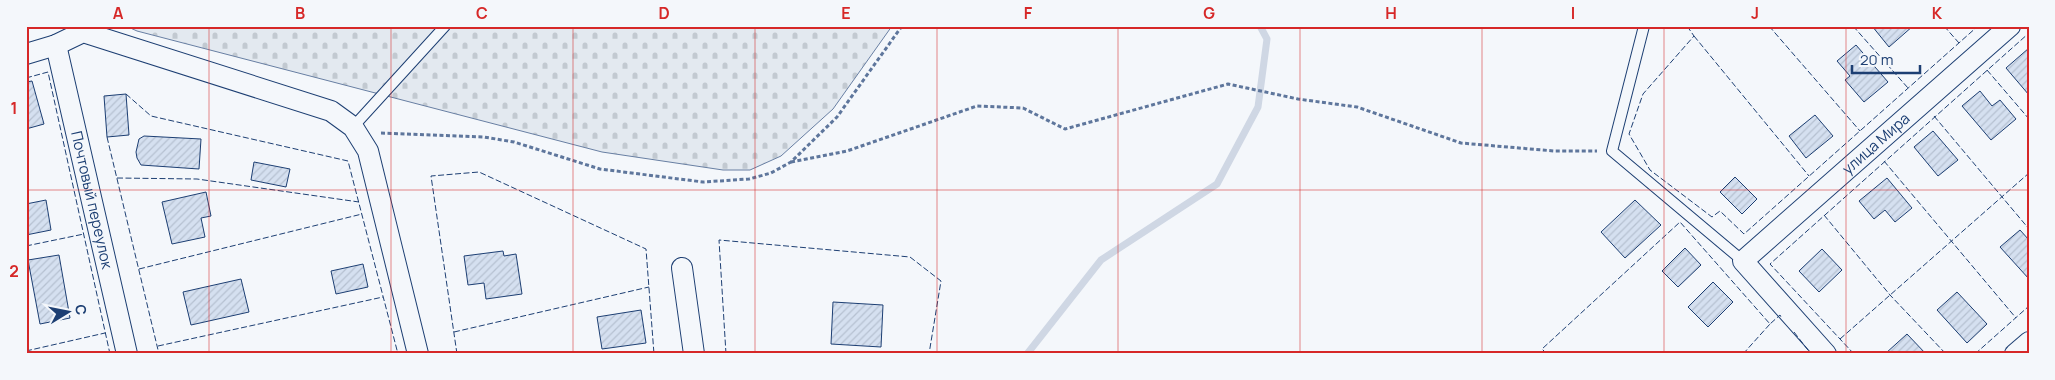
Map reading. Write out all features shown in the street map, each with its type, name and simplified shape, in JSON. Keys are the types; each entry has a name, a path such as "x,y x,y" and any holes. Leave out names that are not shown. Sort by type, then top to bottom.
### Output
{"street":[{"name":"улица Мира","path":"1743,261 2010,26"},
{"path":"26,54 56,45 85,29 331,111 353,128 368,151 418,354"},
{"name":"Почтовый переулок","path":"56,45 127,354"},
{"path":"1743,261 1826,354"},
{"path":"682,268 694,354"},
{"path":"2015,354 2029,342"}],"lane":[{"path":"353,128 445,26"},
{"path":"1644,26 1612,151 1743,261"}],"path":[{"path":"792,162 837,117 902,26"},
{"path":"353,128 381,133 484,137 514,142 600,169 703,182 749,178 771,173 792,162 847,151 977,106 1023,108 1065,129 1228,84 1298,99 1357,107 1461,143 1554,151 1612,151"}],"green space":[{"path":"126,26 892,26 833,109 781,156 750,170 723,170 602,152 137,31"}],"building":[{"path":"1872,26 1913,26 1889,47"},
{"path":"1856,45 1888,82 1864,102 1845,80 1850,76 1837,61"},
{"path":"2029,48 2029,95 2006,68"},
{"path":"32,81 44,124 26,129 26,82"},
{"path":"1980,91 1992,106 2000,100 2016,119 1991,140 1962,106"},
{"path":"126,94 129,135 107,137 104,96"},
{"path":"1815,115 1833,136 1806,158 1789,136"},
{"path":"1933,131 1958,160 1938,176 1914,147"},
{"path":"144,136 201,139 199,169 141,165 136,152 139,139"},
{"path":"254,162 290,169 286,187 251,180"},
{"path":"1735,177 1757,199 1742,214 1720,192"},
{"path":"1887,178 1912,208 1895,222 1885,210 1874,219 1859,201"},
{"path":"206,192 211,216 201,218 205,237 172,244 162,202"},
{"path":"46,200 51,230 26,235 26,204"},
{"path":"1635,200 1661,225 1625,258 1601,232"},
{"path":"2020,230 2029,240 2029,279 2000,247"},
{"path":"1685,248 1701,265 1678,287 1662,271"},
{"path":"1822,249 1842,270 1819,292 1799,271"},
{"path":"503,251 504,256 516,254 522,294 486,299 484,283 468,285 464,256"},
{"path":"59,255 70,318 40,324 28,260"},
{"path":"363,264 368,287 336,294 331,271"},
{"path":"241,279 249,312 191,325 183,292"},
{"path":"1713,282 1733,302 1708,327 1688,307"},
{"path":"1957,292 1987,324 1967,343 1937,310"},
{"path":"833,302 883,305 881,347 831,344"},
{"path":"641,310 646,343 602,349 597,317"},
{"path":"1907,334 1926,354 1886,353"}],"waterway":[{"path":"1027,354 1101,260 1217,184 1258,107 1267,39 1260,26"}],"fence":[{"path":"1687,26 1694,36 1643,94 1629,134 1650,170 1712,217 1720,211 1744,234 1978,26"},
{"path":"1769,26 1860,131"},
{"path":"1853,26 1908,88"},
{"path":"1944,26 1959,43"},
{"path":"1854,354 1770,264 2029,33"},
{"path":"1694,36 1809,176"},
{"path":"1987,70 2029,119"},
{"path":"26,78 48,72 110,354"},
{"path":"126,94 151,116 348,161 398,354"},
{"path":"1934,116 2029,229"},
{"path":"107,137 159,354"},
{"path":"1884,161 2016,318"},
{"path":"457,354 431,176 479,172 646,249 654,354"},
{"path":"1840,339 2029,173"},
{"path":"117,178 197,179 359,202"},
{"path":"139,269 362,214"},
{"path":"1824,215 1890,295 1946,354"},
{"path":"1547,354 1542,349 1680,222 1770,324 1780,315 1781,317"},
{"path":"26,246 84,234"},
{"path":"726,354 719,240 910,257 941,281 929,354"},
{"path":"454,332 649,287"},
{"path":"158,346 383,297"},
{"path":"1975,354 2029,306"},
{"path":"1743,354 1770,324"},
{"path":"1794,332 1811,354"},
{"path":"26,351 105,333"}]}
